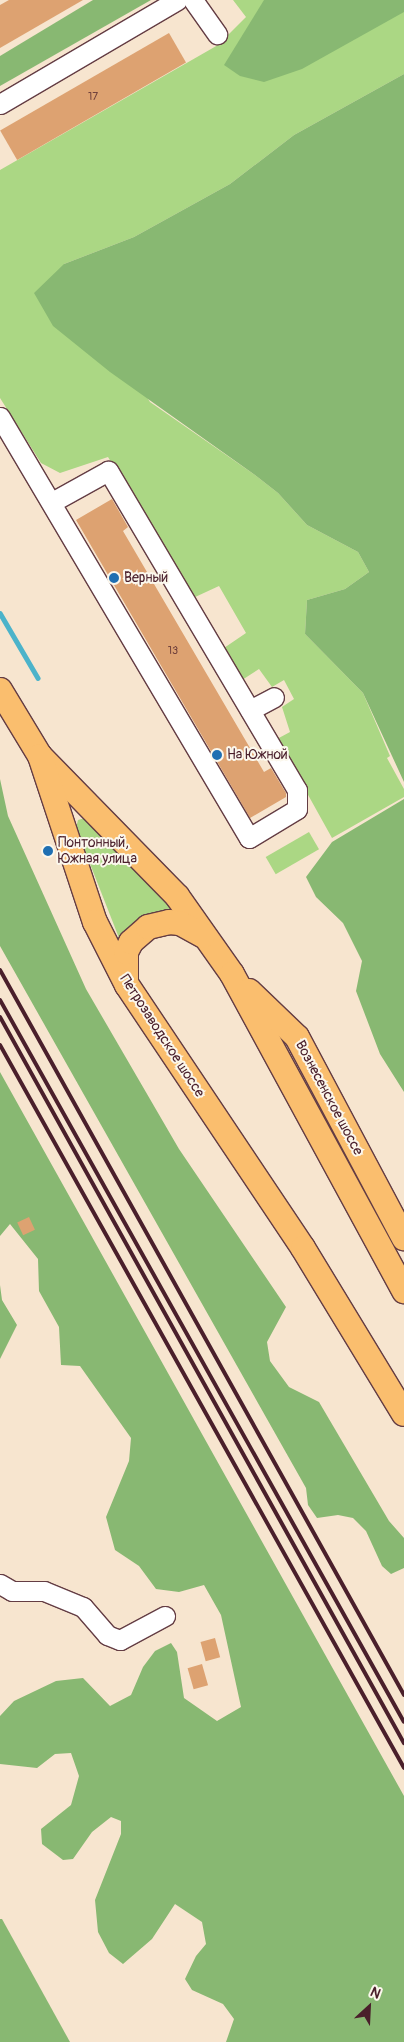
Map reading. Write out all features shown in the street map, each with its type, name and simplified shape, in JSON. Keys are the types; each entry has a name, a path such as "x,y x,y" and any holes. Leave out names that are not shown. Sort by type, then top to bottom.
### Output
{"main road":[{"path":"0,690 40,756 177,896 232,974 404,1291"},
{"name":"Петрозаводское шоссе","path":"40,756 95,922 127,985 303,1248 404,1414"},
{"path":"127,985 124,963 126,952 131,942 148,927 163,922 180,923 200,933 208,941"},
{"name":"Вознесенское шоссе","path":"232,974 297,1037 404,1238"},
{"path":"303,1248 404,1384"}],"lane":[{"path":"0,104 177,0"},
{"path":"193,0 217,34"},
{"path":"0,417 249,838 297,809 297,790 108,471 52,502"},
{"path":"250,710 274,696"},
{"path":"0,1584 12,1591 44,1591 83,1607 107,1635 120,1640 166,1616"}],"green space":[{"path":"93,0 151,0 0,86 0,56"},
{"path":"233,0 404,0 404,74 294,135 230,184 134,237 64,264 150,402 278,493 307,525 358,552 369,572 345,589 307,600 305,634 363,693 390,756 387,758 404,789 404,797 332,838 277,739 290,732 282,707 294,699 284,680 272,687 259,669 242,680 224,648 246,633 219,586 193,598 108,457 60,473 41,463 0,398 0,170 218,45 246,17"},
{"path":"264,0 404,0 404,12 302,69 264,82 240,76 224,65"},
{"path":"404,74 404,782 363,693 305,634 307,600 345,589 369,572 358,552 307,525 278,493 255,475 110,372 53,326 34,293 64,264 134,237 230,184 294,135"},
{"path":"0,779 8,816 86,989 179,1149 286,1307 267,1342 270,1361 289,1387 319,1402 389,1521 404,1538 404,1568 391,1574 382,1566 366,1531 353,1518 338,1515 317,1518 308,1505 306,1488 0,946"},
{"path":"404,799 404,1092 380,1054 356,991 362,961 343,923 316,897 306,877 332,842"},
{"path":"85,818 175,911 121,943 76,828 78,820"},
{"path":"309,832 319,849 276,874 266,857"},
{"path":"0,1072 404,1796 404,2042 226,2042 234,2019 223,2004 192,1990 185,1979 196,1956 206,1944 202,1922 175,1904 152,1939 123,1964 109,1953 98,1932 95,1900 121,1834 121,1821 111,1817 92,1832 73,1859 63,1860 42,1844 41,1829 71,1805 79,1776 71,1753 55,1754 37,1768 0,1764 0,1716 14,1701 56,1681 83,1678 110,1706 131,1695 143,1667 155,1651 171,1643 177,1652 184,1698 217,1721 241,1707 221,1615 204,1585 179,1592 156,1589 139,1566 115,1550 106,1517 129,1461 131,1438 80,1366 61,1365 59,1327 39,1291 38,1259 10,1224 0,1236"},
{"path":"0,1285 2,1300 17,1325 0,1359"},
{"path":"0,1919 2,1919 70,2042 0,2042"}],"building":[{"path":"9,0 83,0 0,48 0,5"},
{"path":"169,33 186,62 17,160 0,130"},
{"path":"112,499 128,527 123,531 264,772 271,768 286,793 286,797 250,818 76,520"},
{"path":"29,1217 35,1230 23,1235 17,1222"},
{"path":"215,1638 220,1657 206,1661 201,1642"},
{"path":"202,1664 208,1685 194,1689 188,1668"}],"waterway":[{"path":"0,613 38,678"}],"railway":[{"path":"0,970 404,1695"},
{"path":"0,1000 404,1722"},
{"path":"0,1017 404,1743"},
{"path":"0,1045 404,1768"}],"place":[{"name":"Верный","path":"114,578"},
{"name":"На Южной","path":"217,755"},
{"name":"Понтонный, Южная улица","path":"48,851"}]}
